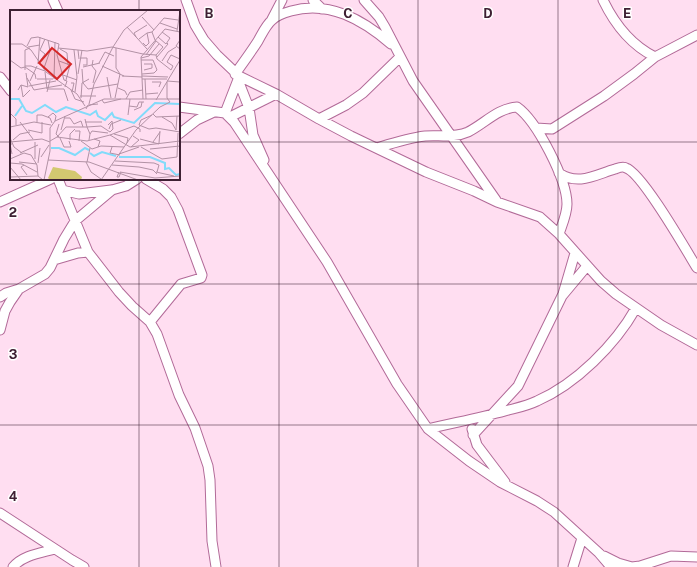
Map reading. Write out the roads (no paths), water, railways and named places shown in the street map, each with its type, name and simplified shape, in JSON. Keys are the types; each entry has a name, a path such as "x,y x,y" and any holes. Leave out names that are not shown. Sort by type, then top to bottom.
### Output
{"street":[{"path":"53,0 58,10"},
{"path":"186,0 195,25 204,40 238,77 249,108 253,135 273,183"},
{"path":"227,115 238,77 282,0"},
{"path":"313,0 322,9"},
{"path":"364,0 379,17 413,82 497,202"},
{"path":"603,0 609,13 620,29 642,49 655,57"},
{"path":"271,21 281,14 300,8 322,9 345,14 361,21 378,32 394,46"},
{"path":"536,128 552,128 604,96 655,57 697,35"},
{"path":"319,119 363,93 400,57"},
{"path":"0,77 10,90"},
{"path":"238,77 276,94 319,119 426,172 497,202 540,217 559,234 575,253 616,294 661,325 695,342"},
{"path":"180,107 215,111 227,115 249,108 276,94"},
{"path":"377,148 411,138 466,133 509,108 517,107 523,111 548,147 566,192 567,208 559,234"},
{"path":"180,133 196,120 215,111"},
{"path":"227,115 327,262 397,384 428,429 469,461 508,486 537,501 554,512 599,553 611,567"},
{"path":"548,147 552,128"},
{"path":"460,149 466,133"},
{"path":"559,173 569,179 576,180 586,179 622,167 631,170 641,181 663,212 697,268"},
{"path":"0,202 49,180"},
{"path":"58,180 88,252 119,292 150,322 157,334 179,395 199,440 208,466 210,480 212,541 216,567"},
{"path":"62,190 80,194 112,190 126,186 135,180"},
{"path":"148,180 171,197 178,210 202,275 201,278 181,284 150,322"},
{"path":"566,192 576,180"},
{"path":"0,297 6,293 20,289 44,274 50,268 64,239 75,221 112,190"},
{"path":"54,260 78,253 88,252"},
{"path":"473,435 518,386 562,296 575,253"},
{"path":"562,296 588,266"},
{"path":"0,330 5,312 10,302 20,289"},
{"path":"428,429 491,415 537,401 567,383 592,363 616,338 636,308"},
{"path":"470,420 477,446 508,486"},
{"path":"0,513 84,567"},
{"path":"573,567 582,538"},
{"path":"14,567 28,556 55,549"},
{"path":"599,553 618,563 632,567 640,566 671,556 697,557"}]}
